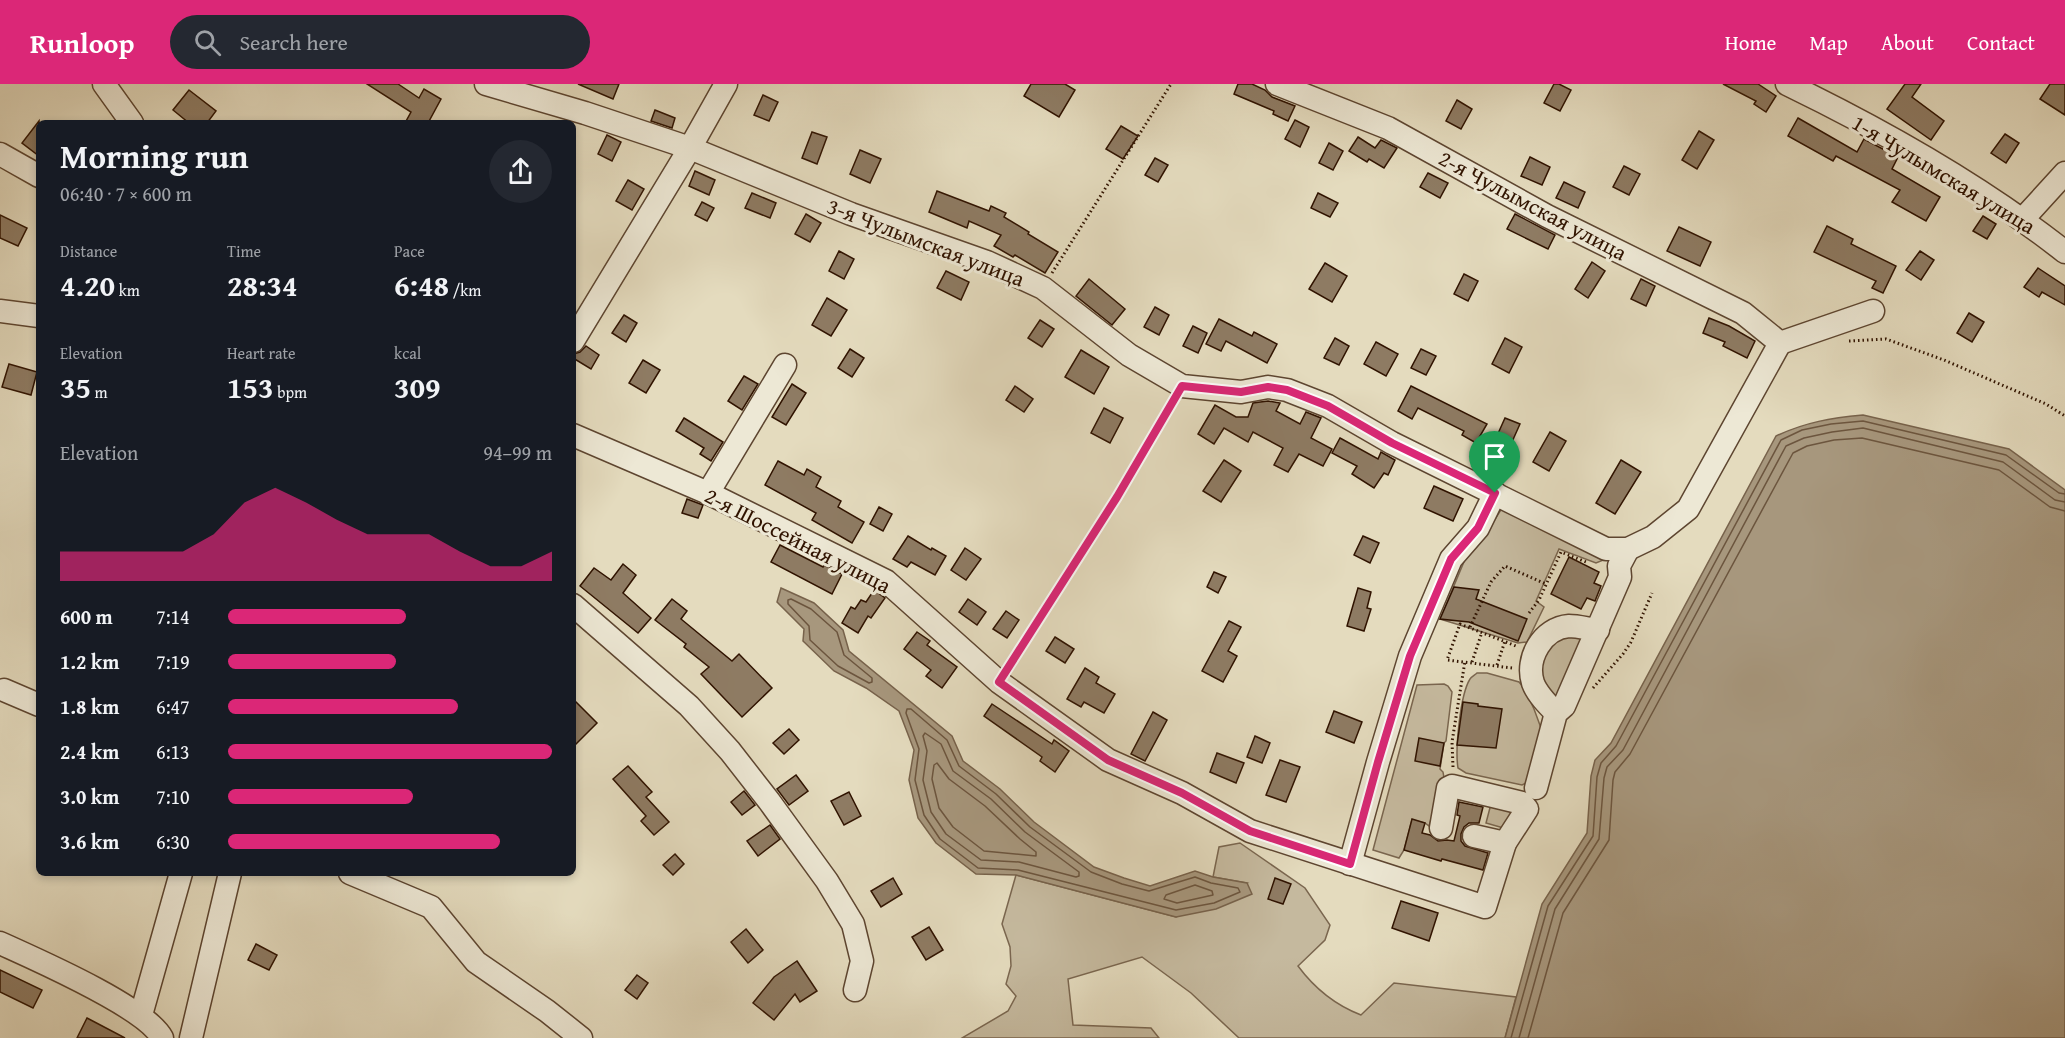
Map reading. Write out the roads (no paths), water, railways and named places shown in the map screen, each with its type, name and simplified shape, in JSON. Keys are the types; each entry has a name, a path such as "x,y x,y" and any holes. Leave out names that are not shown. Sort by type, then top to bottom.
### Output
{"street":[{"path":"104,84 130,120"},
{"name":"3-я Чулымская улица","path":"486,84 585,113 690,148 851,214 987,262 1043,288 1129,355 1182,386 1241,392 1268,387 1287,390 1328,406 1392,443 1606,549 1628,549"},
{"path":"576,336 726,84"},
{"name":"2-я Чулымская улица","path":"1277,84 1388,128 1547,216 1743,313 1780,343"},
{"name":"1-я Чулымская улица","path":"1787,84 1924,157 2023,219 2065,252"},
{"path":"0,154 36,174"},
{"path":"2023,219 2065,172"},
{"path":"0,311 36,316"},
{"path":"1536,788 1556,713 1564,706 1598,630 1620,577 1619,566 1628,549 1653,537 1688,509 1780,343 1873,311"},
{"path":"708,493 785,365"},
{"name":"2-я Шоссейная улица","path":"576,436 708,493 886,581 999,682 1108,760 1182,793 1250,831 1485,907 1505,843"},
{"path":"1350,864 1410,656 1451,559 1478,528 1495,493"},
{"path":"576,608 689,706 730,751 769,801 827,881 853,924 861,961 855,990"},
{"path":"1556,713 1533,684 1533,662 1541,642 1552,630 1569,626 1598,630"},
{"path":"4,690 36,704"},
{"path":"1441,828 1448,788 1452,786 1522,803 1527,809 1505,843 1474,836"},
{"path":"141,1015 180,876"},
{"path":"191,1038 229,876"},
{"path":"357,876 431,907 476,962 547,1011 581,1038"},
{"path":"0,943 60,970 141,1015 159,1032 162,1038"}],"water":[{"path":"1863,415 2009,449 2065,490 2065,1038 1505,1038 1542,904 1587,833 1591,776 1595,760 1611,743 1776,436 1819,421"},
{"path":"781,588 814,603 843,630 849,651 952,736 963,761 1000,789 1034,822 1094,867 1150,886 1195,871 1247,883 1252,894 1216,909 1176,917 1016,875 976,874 936,843 918,818 909,780 914,750 899,711 866,688 834,671 803,641 804,629 777,602"}]}
